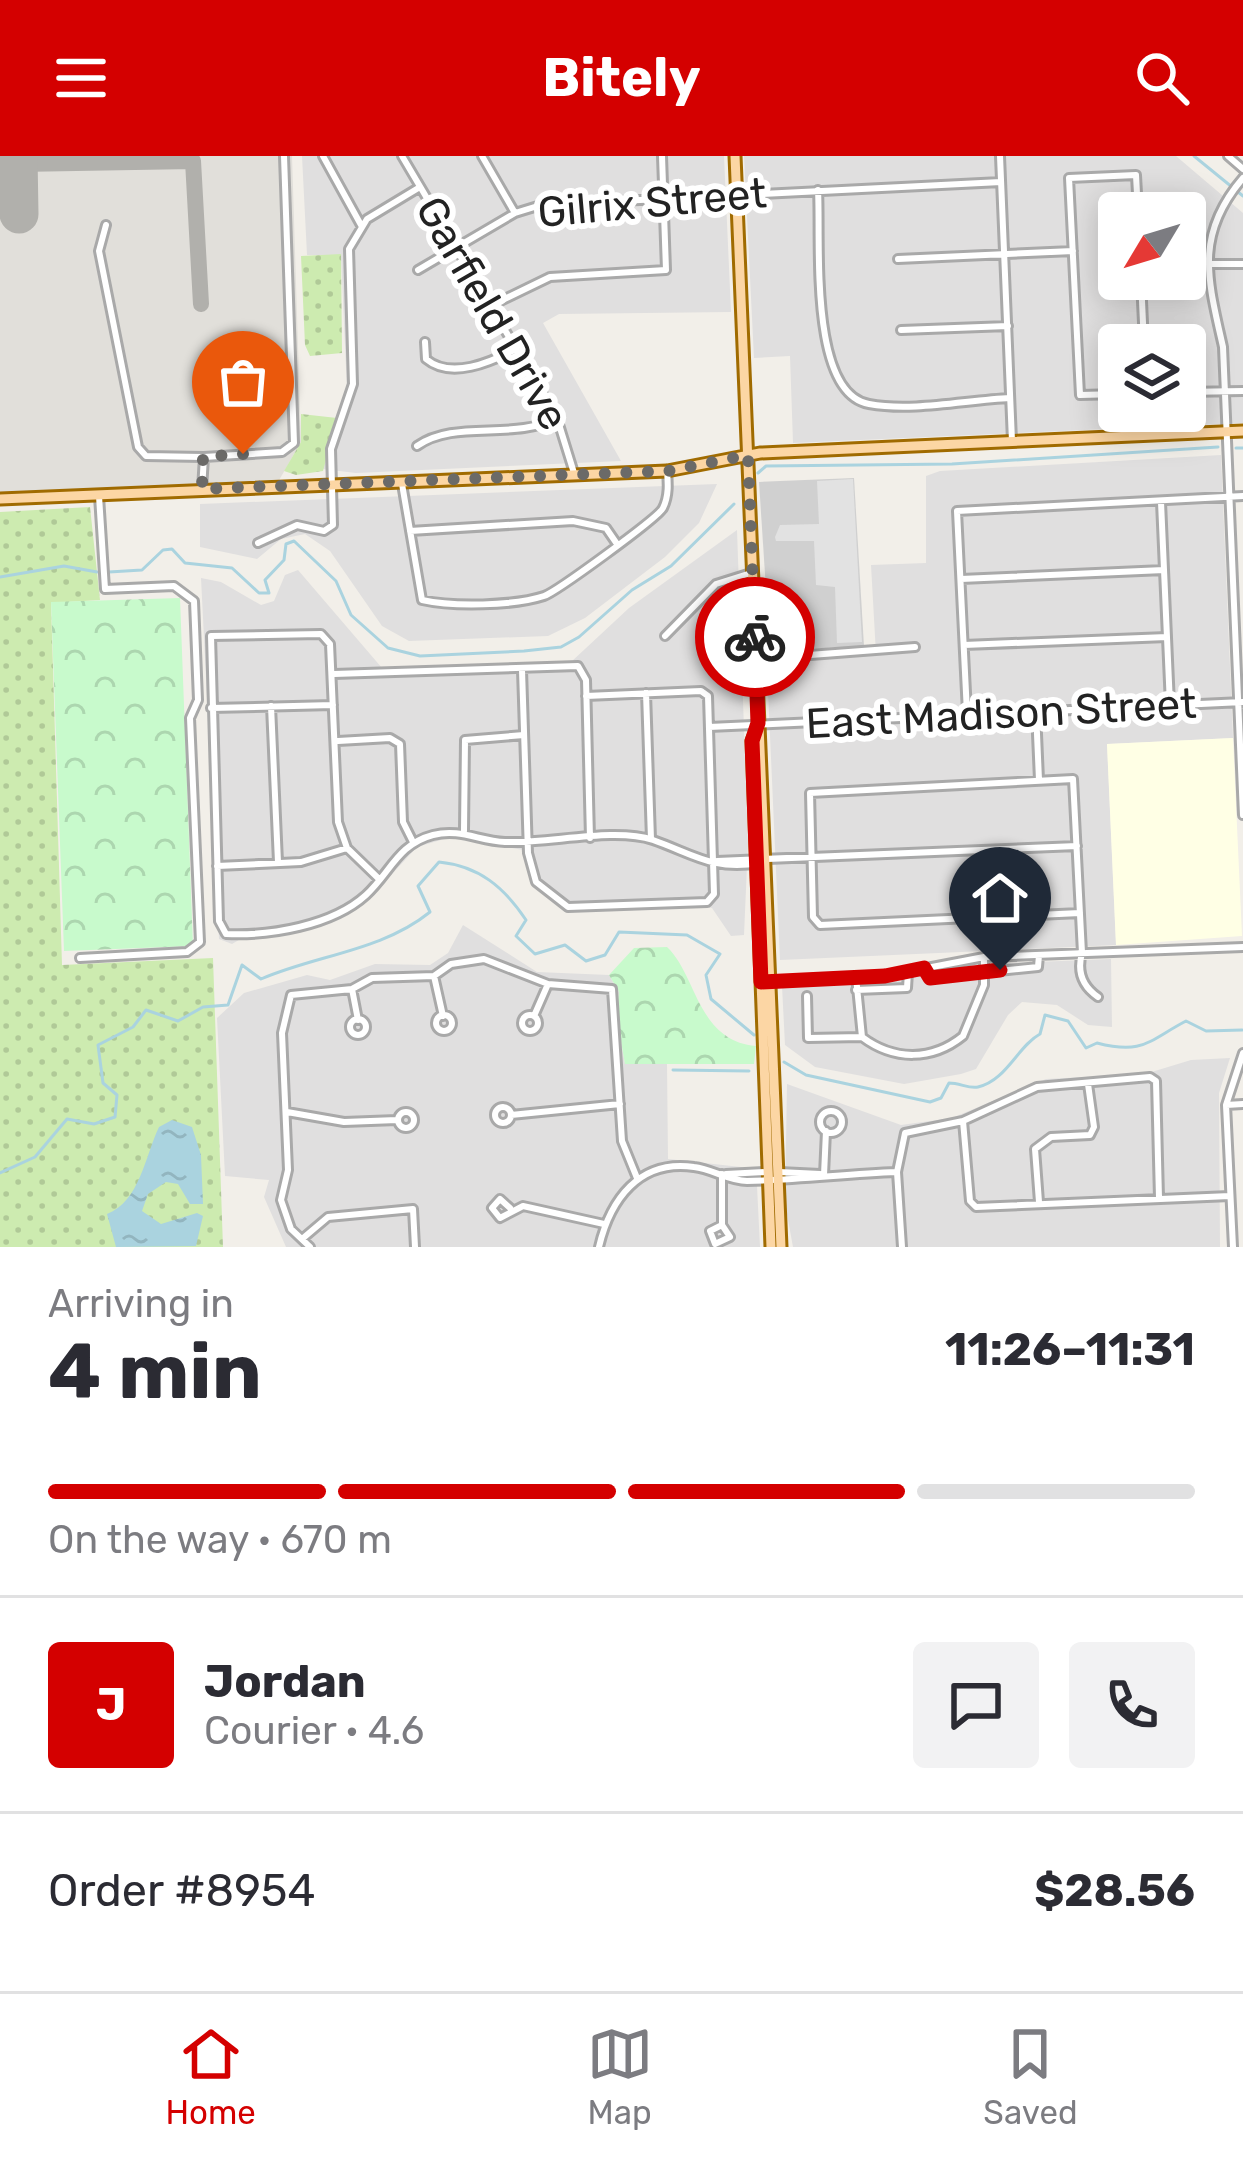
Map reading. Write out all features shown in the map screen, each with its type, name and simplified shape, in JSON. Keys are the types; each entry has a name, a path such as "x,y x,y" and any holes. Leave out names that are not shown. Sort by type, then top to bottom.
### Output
{"main road":[{"path":"735,156 757,659 758,723 752,741 766,982 771,1247"},
{"path":"0,499 668,471 748,455 1243,431"},
{"path":"773,1176 781,1247"}],"street":[{"path":"106,226 99,251 138,447 146,456 282,452 294,443 284,156"},
{"path":"323,156 361,225"},
{"name":"Garfield Drive","path":"402,156 557,418 574,473"},
{"path":"482,156 514,214"},
{"path":"490,306 550,277 666,270 662,156"},
{"path":"1000,156 1012,441"},
{"path":"1228,156 1243,169"},
{"path":"1098,394 1080,394 1070,178 1136,175 1137,192"},
{"path":"1241,181 1212,225 1209,264 1226,392 1243,815"},
{"name":"Gilrix Street","path":"418,270 514,214 541,206 1001,182"},
{"path":"258,543 297,525 330,530 332,445 353,390 350,249 361,225 420,187"},
{"path":"818,190 828,365 842,391 873,405 1010,398"},
{"path":"898,260 1073,251"},
{"path":"1209,264 1243,264"},
{"path":"901,330 1008,326"},
{"path":"425,342 426,359 438,367 476,367 516,349"},
{"path":"1206,392 1243,391"},
{"path":"417,446 434,437 524,431 557,418"},
{"path":"202,489 203,457"},
{"path":"402,483 419,593 429,602 545,596 663,509 668,471"},
{"path":"80,958 187,952 200,942 190,718 198,700 194,602 174,586 106,589 99,496"},
{"path":"968,714 957,511 1243,496"},
{"path":"1161,502 1170,705"},
{"path":"410,531 573,521 606,528 617,544"},
{"path":"961,579 1164,570"},
{"path":"664,636 716,584 751,573"},
{"path":"378,878 346,848 338,822 332,650 321,634 211,636 219,920 226,934 291,929 353,904 378,878 412,842 464,832 501,842 650,839 687,858 713,862 1077,846"},
{"path":"964,646 1167,637"},
{"path":"757,659 915,647"},
{"path":"522,670 528,842 536,882 568,907 707,902 714,894 705,693 586,696"},
{"path":"334,674 583,670 590,838"},
{"path":"646,693 650,839"},
{"name":"East Madison Street","path":"709,728 1241,702"},
{"path":"210,708 333,704"},
{"path":"271,706 278,862"},
{"path":"1036,711 1039,780"},
{"path":"464,832 465,740 524,734"},
{"path":"337,741 390,738 400,744 403,821 412,842"},
{"path":"1080,913 815,922 810,793 1073,779 1077,846 1082,953 1082,978 1097,997"},
{"path":"217,866 326,858 346,848"},
{"path":"766,982 908,972 984,957 1243,946"},
{"path":"924,968 930,978 1038,967 1040,955"},
{"path":"807,996 808,1038 862,1037 902,1057 953,1044 976,1007 984,957"},
{"path":"310,1247 291,1229 282,1206 288,1171 282,1033 291,995 352,988 372,978 434,976 451,964 484,958 548,983 612,989 622,1141 638,1178"},
{"path":"856,990 907,988 908,972"},
{"path":"434,976 443,1016"},
{"path":"856,977 862,1037"},
{"path":"534,1016 548,983"},
{"path":"352,988 358,1020"},
{"path":"1233,1247 1226,1105 1243,1053"},
{"path":"902,1247 897,1172 905,1133 963,1121 1036,1087 1156,1081 1159,1198"},
{"path":"1040,1202 1035,1149 1051,1137 1090,1135 1094,1127 1088,1084"},
{"path":"511,1115 620,1104"},
{"path":"1226,1105 1243,1104"},
{"path":"287,1112 344,1122 398,1120"},
{"path":"963,1121 970,1201 976,1208 1230,1196"},
{"path":"824,1175 826,1131"},
{"path":"599,1247 604,1224 638,1178 662,1168 689,1166 722,1174 773,1176 897,1172"},
{"path":"722,1174 722,1225"},
{"path":"510,1208 537,1208 604,1224"},
{"path":"302,1239 328,1216 412,1209 415,1247"}],"shaded area":[{"path":"0,156 292,156 301,442 278,482 0,495"},
{"path":"302,156 724,156 731,312 559,314 543,323 621,461 356,473 323,469 327,437 347,391 341,255 307,255"},
{"path":"744,156 1176,156 1243,213 1243,423 1206,425 1206,324 1098,324 1098,429 793,443 790,356 754,358"},
{"path":"1221,455 1233,738 1107,744 1116,945 780,960 767,668 773,662 876,654 871,565 926,563 926,476 940,471"},
{"path":"854,478 864,646 770,651 759,482"},
{"path":"853,479 862,642 837,643 835,587 816,585 814,541 776,541 775,537 780,525 819,524 817,481"},
{"path":"717,484 699,523 665,557 585,618 548,636 409,641 382,626 330,551 305,534 281,539 257,559 200,547 200,504"},
{"path":"737,530 748,843 744,935 731,936 712,908 695,905 568,912 531,880 523,850 451,837 417,847 368,900 299,933 244,937 232,944 219,939 201,578 221,582 261,605 274,601 285,575 298,570 382,668 571,662 629,608"},
{"path":"1233,738 1242,936 1116,945 1107,744"},
{"path":"463,925 537,972 609,975 619,992 616,1014 625,1064 667,1064 668,1159 750,1168 757,1186 760,1247 286,1247 264,1197 269,1180 225,1176 217,1018 244,993 307,975 330,980 375,964 430,965 448,953"},
{"path":"1111,959 1112,1027 1088,1025 1057,1005 1022,1002 1008,1015 976,1069 961,1074 904,1084 815,1067 785,1045 782,986 902,979 954,965"},
{"path":"1230,1058 1219,1093 1220,1247 793,1247 785,1203 787,1084 901,1125 952,1118 1046,1079 1145,1074 1191,1060"}],"green space":[{"path":"341,254 342,353 310,356 305,345 301,256"},
{"path":"301,414 337,418 323,471 296,475 284,471 301,442"},
{"path":"90,507 100,600 51,603 62,965 213,958 223,1247 0,1247 0,512"},
{"path":"180,598 193,946 64,951 51,602"},
{"path":"667,947 710,1020 736,1041 756,1046 754,1064 625,1064 616,1014 619,992 609,975 634,948"}],"water":[{"path":"172,1120 192,1127 201,1155 203,1204 190,1204 178,1184 166,1182 148,1194 142,1211 161,1224 197,1213 203,1216 196,1246 116,1247 107,1214 127,1199 159,1127"}],"waterway":[{"path":"1194,156 1243,196"},
{"path":"758,473 766,466 952,464 1218,447"},
{"path":"1236,448 1243,448"},
{"path":"109,572 142,570 163,550 172,549 185,563 232,568 259,593 269,593 265,580 284,560 286,544 294,541 336,581 351,615 388,648 420,656 561,647 632,590 671,566 734,504"},
{"path":"0,577 64,566 97,572"},
{"path":"0,1173 35,1157 67,1119 94,1124 115,1117 117,1095 103,1083 98,1045 133,1027 146,1010 178,1021 203,1007 228,1005 242,965 261,979 391,936 430,912 418,886 439,862 478,873 499,888 526,920 516,936 535,954 565,945 586,961 605,955 619,932 687,935 720,954 706,975 711,999 754,1035"},
{"path":"784,1062 806,1075 930,1102 941,1098 949,1083 975,1087 996,1078 1040,1034 1045,1015 1068,1021 1086,1048 1097,1043 1135,1047 1186,1021 1206,1031 1242,1030"},
{"path":"673,1070 749,1071"}],"taxiway":[{"path":"18,164 193,161 201,304"}],"runway":[{"path":"18,156 19,214"}],"way so far":[{"path":"243,454 203,457 202,489 668,471 748,455 755,637"}],"route":[{"path":"755,637 758,723 752,741 761,982 885,976 924,968 930,978 1000,970"}]}
